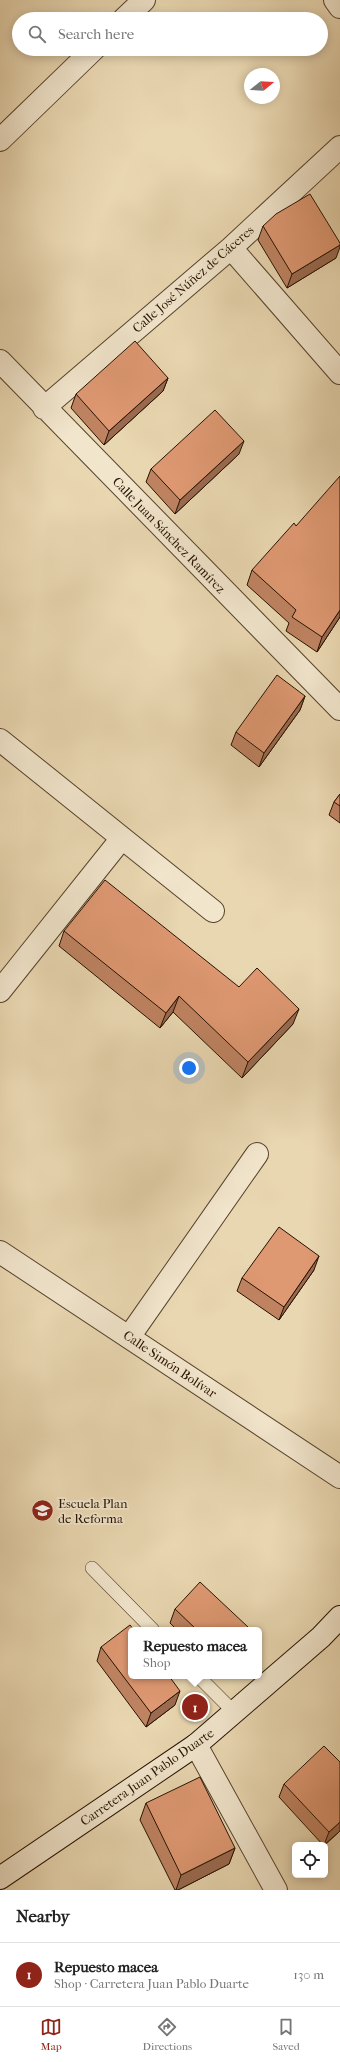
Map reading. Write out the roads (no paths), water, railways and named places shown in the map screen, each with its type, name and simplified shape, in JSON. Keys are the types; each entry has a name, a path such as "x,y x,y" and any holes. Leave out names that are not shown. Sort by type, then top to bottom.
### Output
{"street":[{"path":"131,12 144,0"},
{"path":"335,0 340,7"},
{"path":"0,140 87,56"},
{"name":"Calle José Núñez de Cáceres","path":"44,408 231,248 340,147"},
{"path":"231,248 340,373"},
{"name":"Calle Juan Sánchez Ramírez","path":"0,361 44,408 340,709"},
{"path":"0,740 213,911"},
{"path":"0,991 122,838"},
{"path":"129,1337 257,1154"},
{"name":"Calle Simón Bolívar","path":"0,1252 340,1478"},
{"name":"Carretera Juan Pablo Duarte","path":"0,1878 196,1745 235,1713 321,1637 340,1617"},
{"path":"196,1745 276,1890"}],"lane":[{"path":"92,1568 150,1627"},
{"path":"201,1679 235,1713"}],"place":[{"name":"Escuela Plan de Reforma","path":"43,1510"},
{"name":"Repuesto macea","path":"195,1707"}]}
